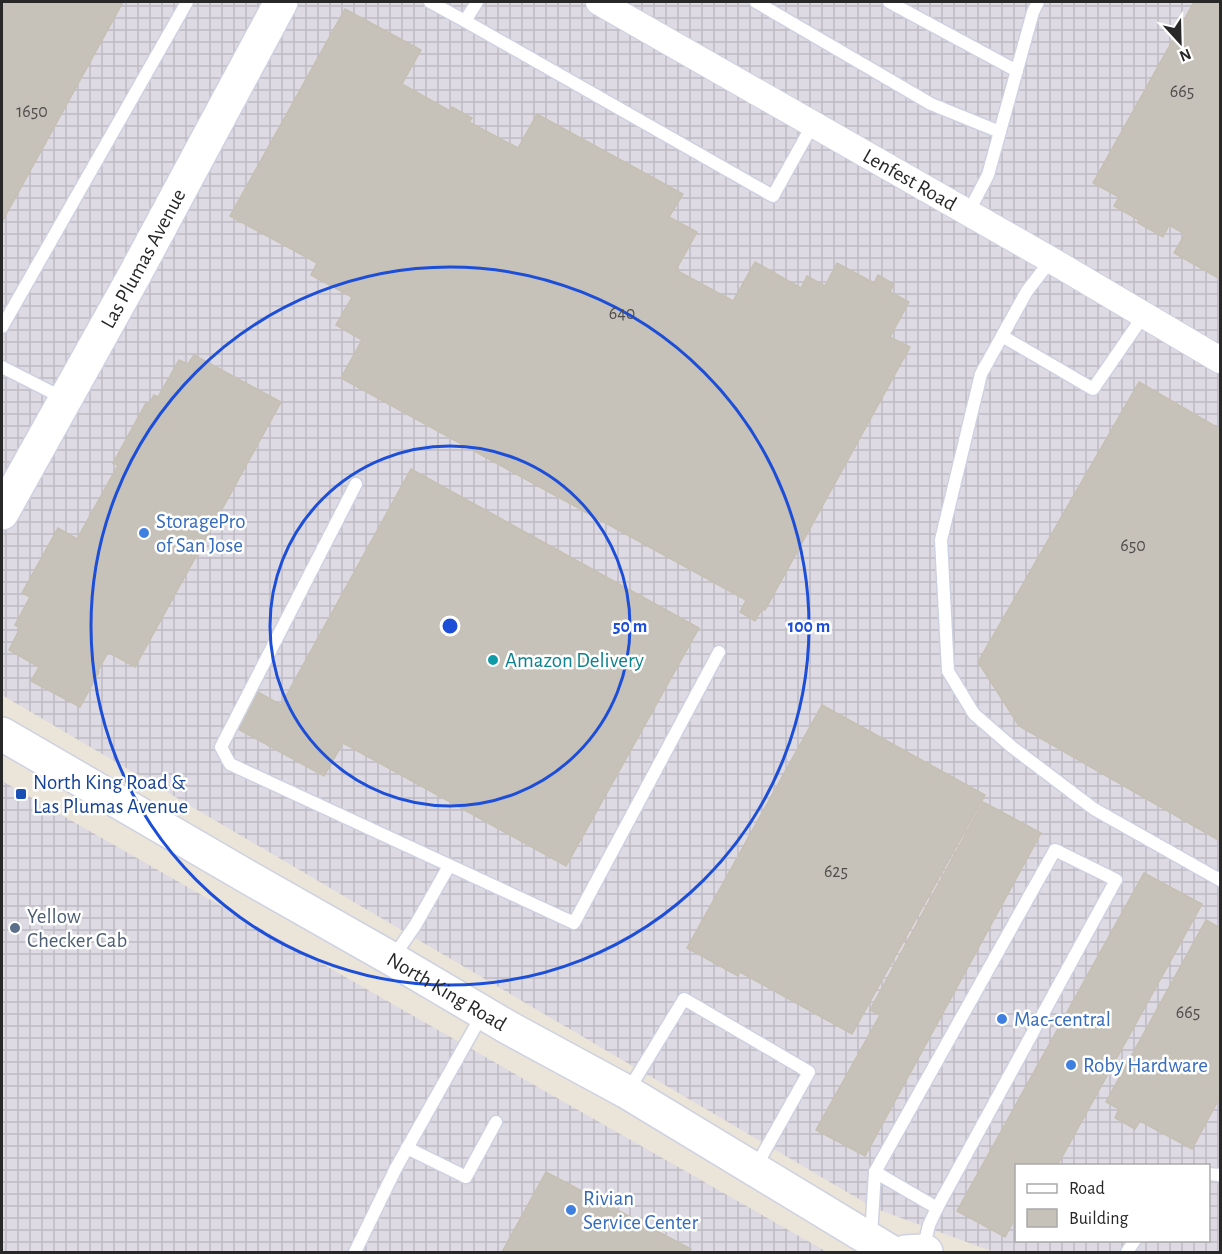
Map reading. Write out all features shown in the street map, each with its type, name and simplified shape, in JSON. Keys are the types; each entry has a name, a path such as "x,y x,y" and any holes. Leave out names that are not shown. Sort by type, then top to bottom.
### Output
{"main road":[{"name":"Las Plumas Avenue","path":"2,513 281,2"},
{"name":"North King Road","path":"2,734 235,870 393,958 483,1013 627,1092 754,1169 897,1250"}],"street":[{"name":"Lenfest Road","path":"599,2 1051,260 1221,360"}],"lane":[{"path":"2,327 187,2"},
{"path":"430,2 773,196 813,124"},
{"path":"465,21 477,2"},
{"path":"756,2 931,104 1000,132"},
{"path":"889,2 1017,71"},
{"path":"968,213 988,175 1033,12 1038,2"},
{"path":"1051,260 1027,291 981,374 941,540 948,671 974,714 1012,747 1095,809 1221,880"},
{"path":"1002,336 1093,389 1144,315"},
{"path":"2,367 66,399"},
{"path":"356,484 221,747 230,764 449,866 574,923 719,652"},
{"path":"1055,850 1116,880 929,1225 897,1250 875,1172 1055,850"},
{"path":"393,958 416,924 449,866"},
{"path":"627,1092 684,999 809,1072 754,1169"},
{"path":"355,1252 407,1148 483,1013"},
{"path":"407,1148 466,1177 496,1122"},
{"path":"875,1172 937,1209"}],"shaded area":[{"path":"2,2 1220,2 1220,1252 994,1252 874,1208 2,695"},
{"path":"2,781 827,1252 2,1252"}],"building":[{"path":"2,2 123,2 2,222"},
{"path":"1194,2 1220,2 1220,279 1174,253 1185,234 1169,225 1163,237 1114,206 1119,197 1093,183"},
{"path":"345,9 421,50 402,84 450,111 452,107 472,118 469,122 518,148 537,114 683,194 669,217 697,232 676,270 733,301 755,262 801,288 807,276 825,286 837,263 874,283 878,275 894,284 890,292 909,302 890,337 910,347 765,610 762,609 755,621 740,612 746,600 341,378 362,340 336,325 352,297 311,275 317,263 230,216"},
{"name":"StoragePro of San Jose","path":"194,355 281,402 135,667 108,652 80,707 31,681 39,667 9,650 20,628 15,625 30,597 22,593 58,528 77,539 118,465 113,463 146,403 149,404 154,395 158,397 179,360 188,364"},
{"path":"1139,382 1220,429 1220,841 1019,726 978,662"},
{"name":"Amazon Delivery","path":"411,469 699,628 566,866 343,743 324,776 238,729 258,692 281,705"},
{"path":"822,705 985,795 852,1034 740,972 738,976 687,948"},
{"path":"983,802 1041,833 865,1156 816,1130 880,1015 870,1010"},
{"path":"1144,873 1202,904 1058,1164 1015,1164 1015,1219 1005,1237 957,1211"},
{"path":"1206,920 1220,928 1220,1097 1192,1149 1140,1121 1135,1129 1115,1118 1119,1109 1106,1102"},
{"name":"Rivian Service Center","path":"546,1172 691,1249 689,1252 502,1252"}],"place":[{"name":"StoragePro of San Jose","path":"144,533"},
{"name":"Amazon Delivery","path":"493,660"},
{"name":"North King Road & Las Plumas Avenue","path":"21,794"},
{"name":"Yellow Checker Cab","path":"15,928"},
{"name":"Mac-central","path":"1002,1019"},
{"name":"Roby Hardware","path":"1071,1065"},
{"name":"Rivian Service Center","path":"571,1210"}]}
